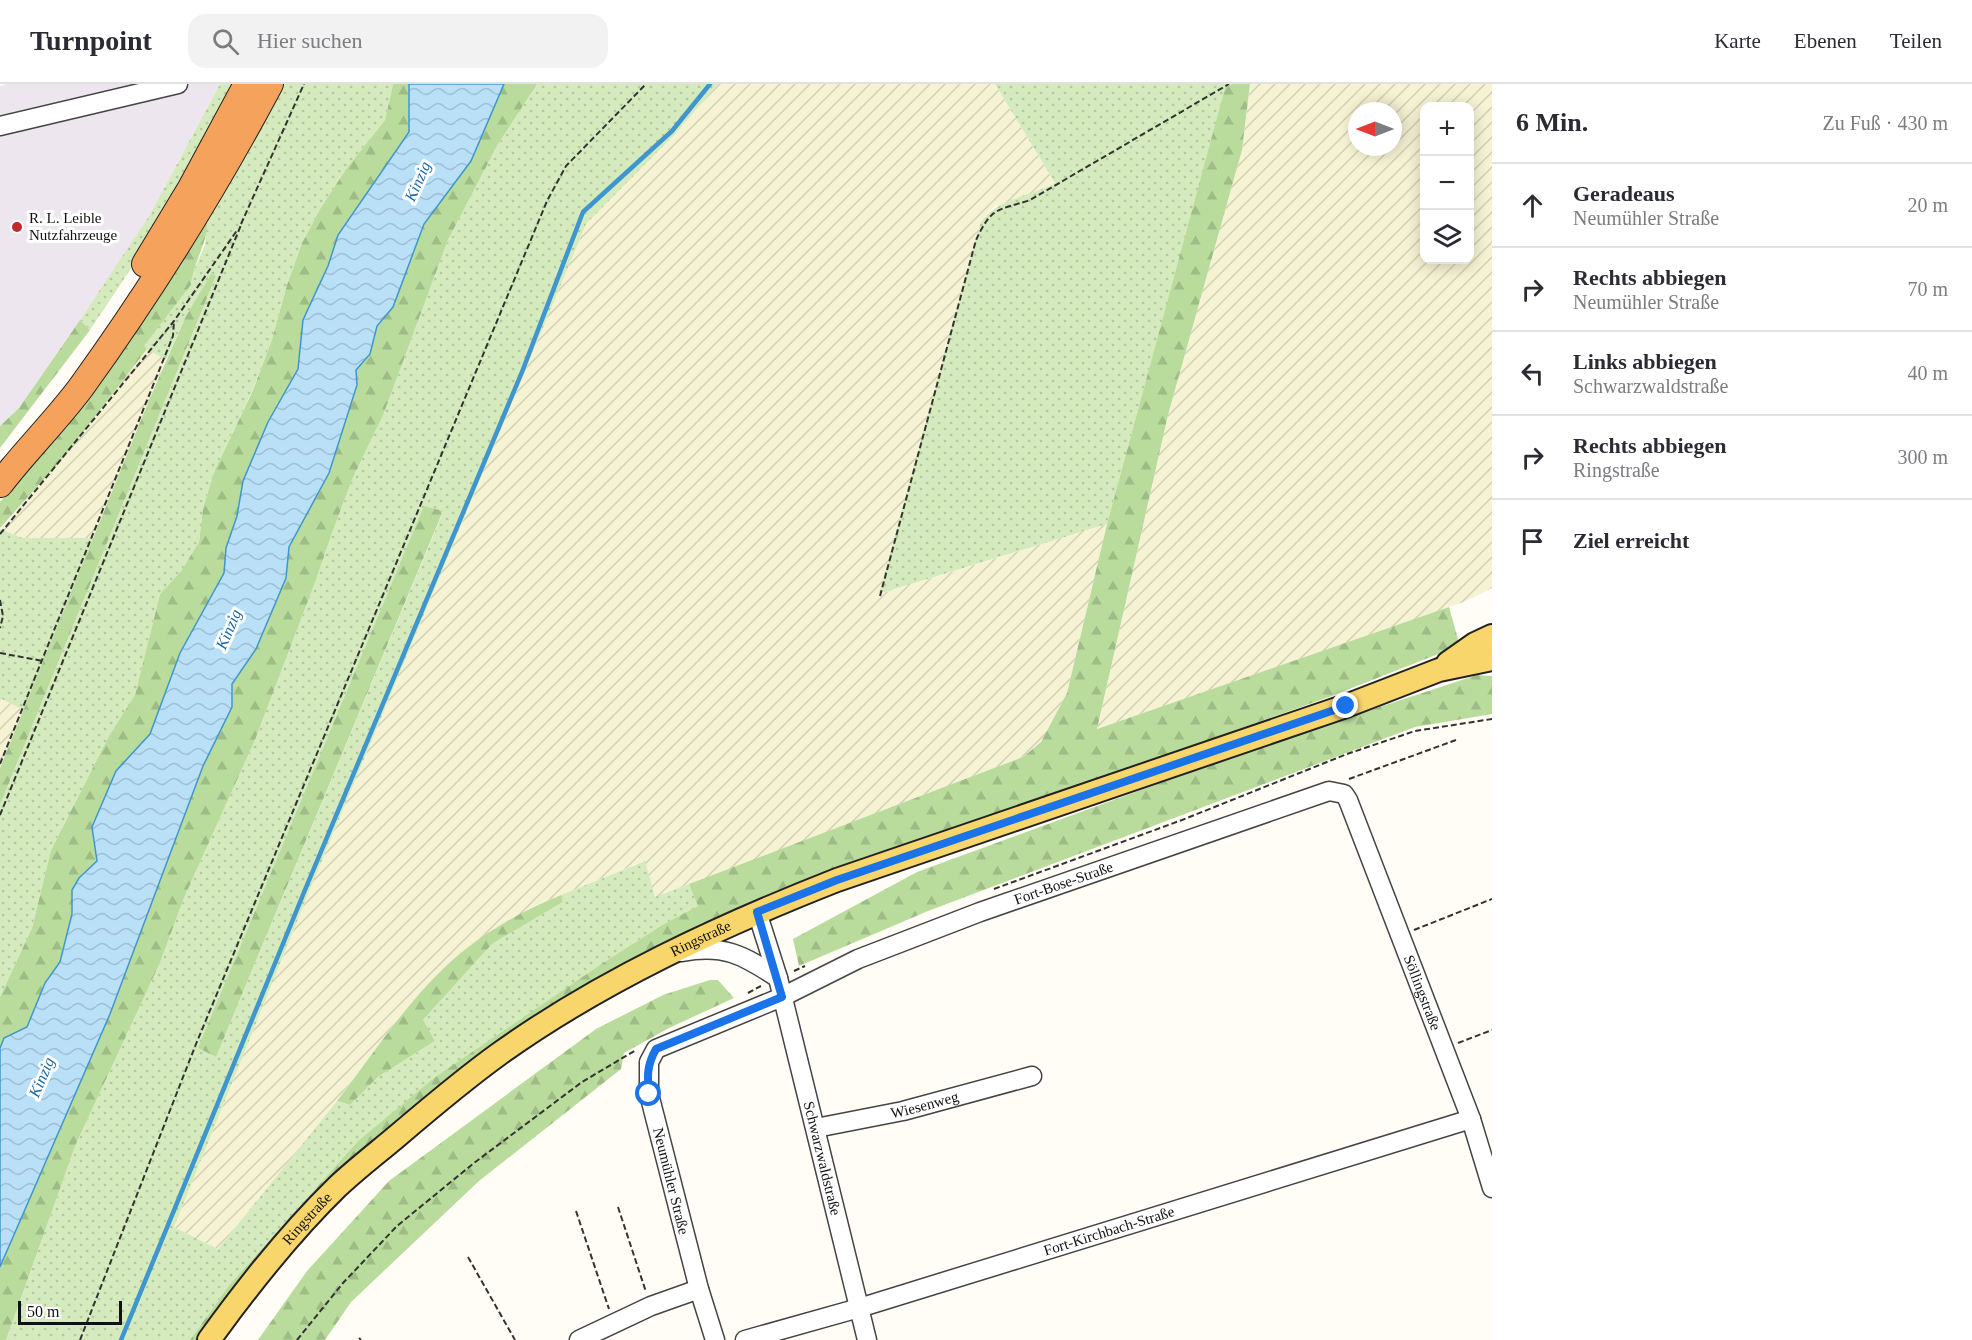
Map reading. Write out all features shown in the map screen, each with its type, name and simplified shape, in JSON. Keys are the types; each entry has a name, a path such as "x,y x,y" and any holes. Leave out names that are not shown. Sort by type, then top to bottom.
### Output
{"highway":[{"path":"0,462 62,385 131,287 191,188 247,84"},
{"path":"0,484 80,388 147,291 211,189 270,84"}],"main road":[{"name":"Ringstraße","path":"1439,670 1475,644 1492,636"},
{"name":"Ringstraße","path":"209,1340 260,1274 337,1187 454,1088 501,1053 578,1004 667,955 757,912 837,880 1346,706 1439,670 1492,659"}],"street":[{"path":"0,126 178,84"},
{"name":"Fort-Bose-Straße","path":"782,997 858,959 980,912 1329,791 1344,794 1348,800"},
{"name":"Söllingstraße","path":"1348,800 1471,1119 1492,1188"},
{"name":"Schwarzwaldstraße","path":"757,912 778,978 867,1340"},
{"path":"667,955 704,948 734,952 778,978"},
{"name":"Neumühler Straße","path":"715,1340 699,1289 649,1094 647,1077 649,1062 656,1049 782,997"},
{"name":"Wiesenweg","path":"816,1128 903,1111 1032,1076"},
{"name":"Fort-Kirchbach-Straße","path":"745,1340 859,1308 1471,1119"},
{"path":"579,1340 651,1306 699,1289"}],"path":[{"path":"0,815 241,225 304,84"},
{"path":"80,1340 196,1044 547,201 566,166 646,84"},
{"path":"880,596 976,240 986,219 995,210 1030,200 1229,84"},
{"path":"0,534 174,321 241,225"},
{"path":"0,764 173,336 174,321"},
{"path":"0,600 3,615 0,628"},
{"path":"0,653 43,661"},
{"path":"1347,780 1456,740"},
{"path":"1401,936 1492,899"},
{"path":"1444,1048 1492,1030"},
{"path":"618,1207 651,1306"},
{"path":"576,1211 614,1323"},
{"path":"468,1257 514,1340"}],"shaded area":[{"path":"6,84 220,84 149,216 113,272 19,408 0,426 0,86"},
{"path":"718,84 995,84 1055,183 994,207 985,216 880,594 1107,524 1067,693 1041,742 1023,757 655,898 644,861 532,907 444,968 402,1015 310,1136 218,1249 174,1227 311,887 586,224 599,208 676,133"},
{"path":"1250,84 1492,84 1492,588 1464,602 1097,729 1168,415 1242,150"},
{"path":"147,349 166,360 94,538 23,538 0,529 64,457"},
{"path":"0,698 25,711 0,768"}],"green space":[{"path":"220,84 240,84 170,210 90,330 80,320 149,216"},
{"path":"280,84 393,84 385,120 346,169 320,209 302,243 272,339 253,389 214,472 203,508 199,542 181,571 160,594 135,696 109,736 51,850 32,928 0,997 0,805 216,276 185,318 166,360 143,347 191,285 192,274 205,245 207,218"},
{"path":"393,84 409,84 409,132 338,235 328,266 303,320 298,369 268,422 243,481 237,516 226,548 224,573 180,653 150,734 116,771 92,827 97,861 79,878 72,890 72,914 60,963 45,983 27,1027 4,1038 0,1048 0,997 32,928 51,850 109,736 135,695 160,594 181,571 199,542 203,508 214,472 253,390 272,339 302,243 320,209 346,169 385,120"},
{"path":"504,84 537,84 497,146 448,240 384,413 352,480 255,740 184,898 160,963 76,1144 6,1340 0,1340 0,1268 110,1014 203,766 232,708 232,684 256,649 286,578 289,547 329,473 357,385 356,370 370,354 377,326 393,307 424,224 471,161"},
{"path":"537,84 718,84 676,133 586,224 311,887 174,1227 218,1249 337,1101 350,1105 378,1077 435,1041 422,1021 492,944 563,902 561,895 645,861 655,897 689,884 699,906 662,925 609,959 357,1142 230,1284 190,1340 6,1340 76,1144 160,963 184,898 255,740 352,480 384,413 448,240 497,146","holes":["424,507 443,512 216,1057 199,1048"]},
{"path":"995,84 1232,84 1225,89 1107,524 879,594 980,224 994,209 1004,203 1055,183"},
{"path":"1232,84 1250,84 1242,150 1168,415 1097,729 1449,607 1458,639 1456,647 1329,697 1098,779 833,868 700,924 620,969 407,1117 202,1340 190,1340 230,1284 357,1142 434,1078 609,959 662,925 698,906 689,884 1023,757 1041,742 1067,693 1107,524 1225,88"},
{"path":"207,218 206,236 191,285 144,346 147,349 64,457 0,528 0,502 73,414"},
{"path":"211,274 216,276 0,805 0,768 150,398 185,318"},
{"path":"80,320 90,330 0,448 0,426 19,408"},
{"path":"424,506 443,511 216,1057 198,1048"},
{"path":"0,529 23,538 94,538 25,711 0,698"},
{"path":"1477,675 1492,676 1492,714 1415,727 928,911 799,966 793,939 917,872 1261,746"},
{"path":"561,895 563,902 492,944 423,1020 435,1041 378,1077 350,1105 337,1101 401,1016 429,983 457,956 499,926"},
{"path":"710,980 718,980 734,998 669,1028 624,1053 621,1069 479,1181 351,1302 325,1340 258,1340 307,1271 389,1181 596,1029 663,995"}],"water":[{"name":"Kinzig","path":"409,84 504,84 471,161 424,224 393,307 377,326 370,354 356,370 357,385 329,473 289,547 286,578 256,649 232,684 232,707 203,766 110,1014 0,1267 0,1048 4,1038 27,1027 45,983 60,962 72,914 72,890 79,878 97,861 92,827 116,771 150,734 180,653 224,573 226,548 237,516 243,481 268,422 298,369 303,320 328,266 338,235 409,132"}],"waterway":[{"path":"121,1340 307,885 522,372 583,212 672,131 710,84"}],"place":[{"name":"R. L. Leible Nutzfahrzeuge","path":"17,227"}],"route":[{"path":"649,1094 647,1077 649,1062 656,1049 782,997 757,912 837,880 1346,706"}]}
